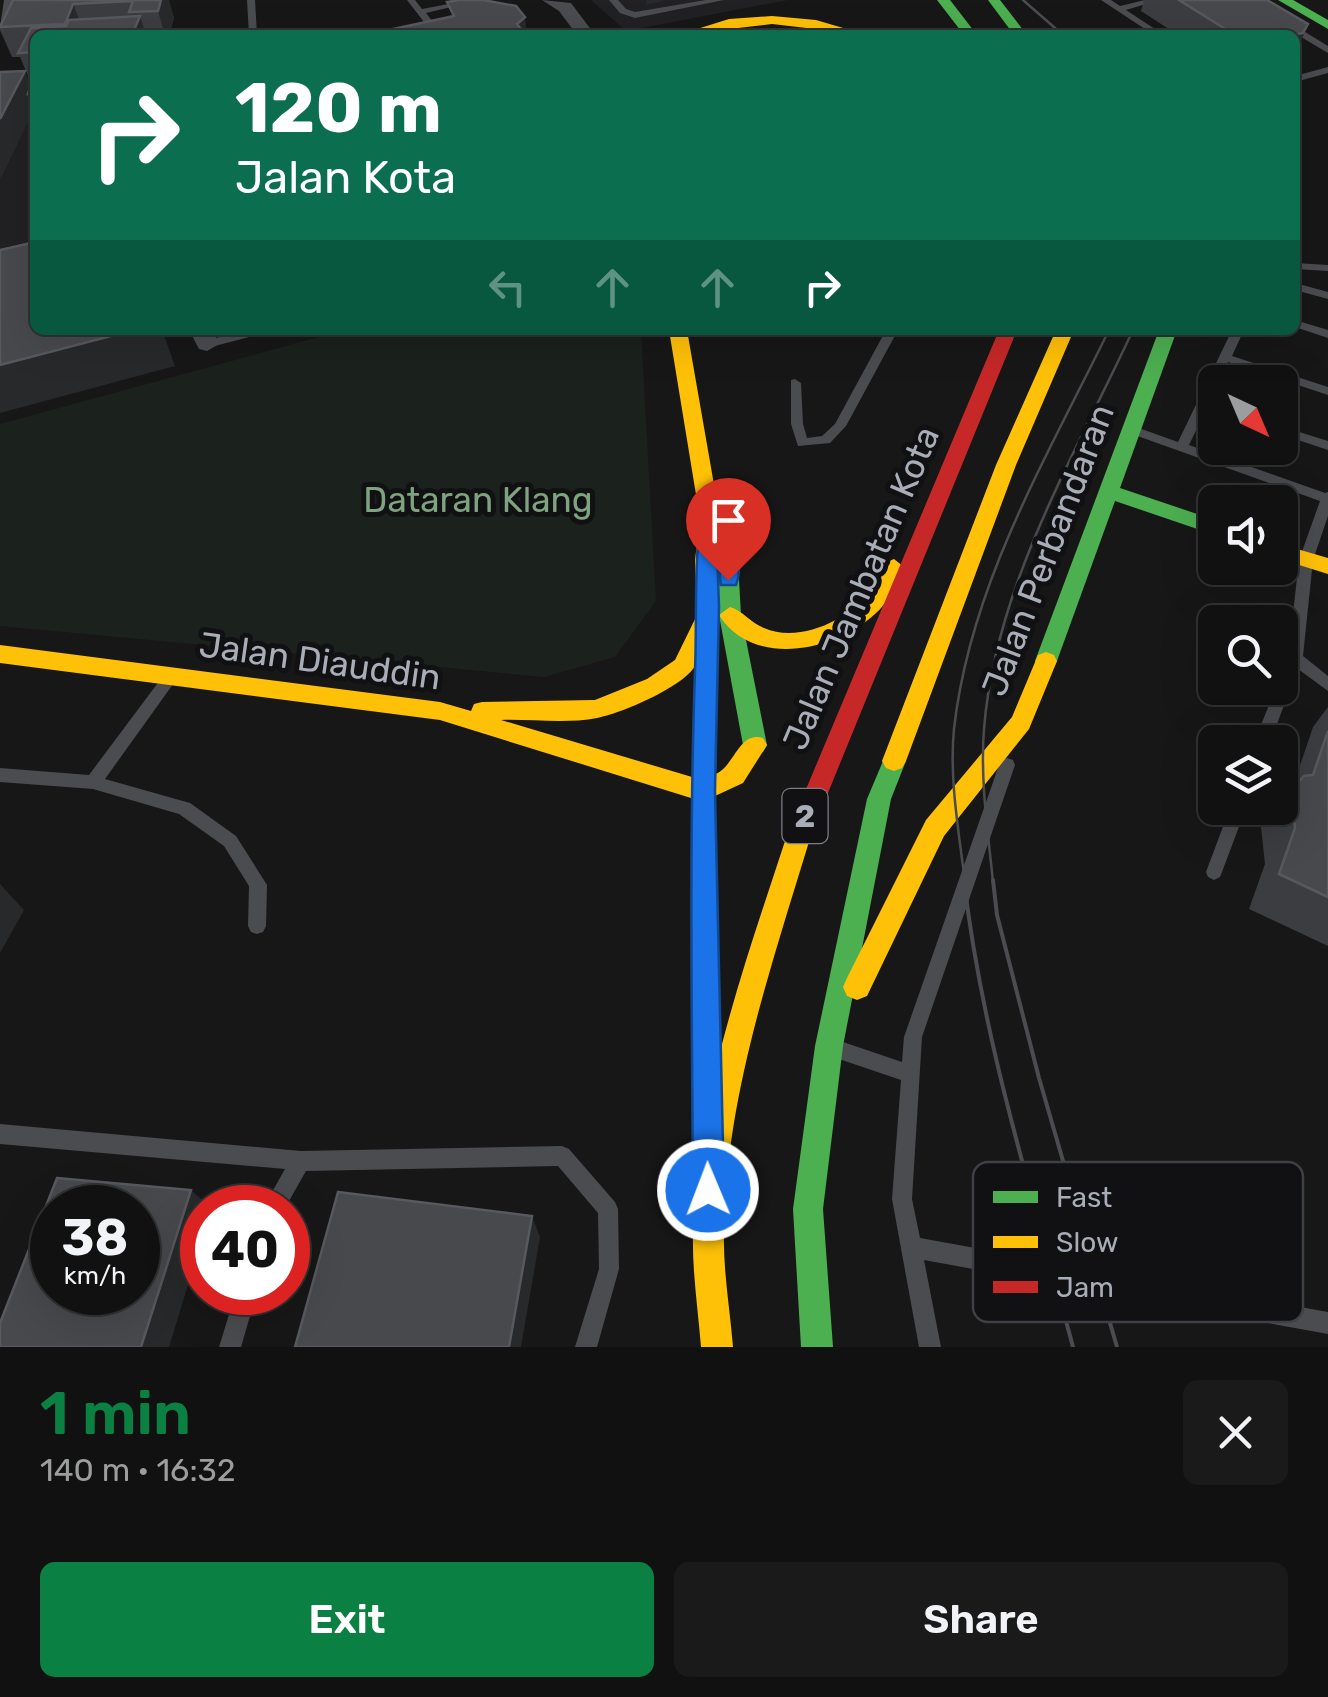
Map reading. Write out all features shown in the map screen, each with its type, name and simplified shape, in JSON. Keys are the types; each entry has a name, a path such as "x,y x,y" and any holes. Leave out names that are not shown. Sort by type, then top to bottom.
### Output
{"main road":[{"path":"942,0 967,30"},
{"path":"994,0 1017,30"},
{"path":"1316,0 1328,7"},
{"path":"1280,9 1328,25"},
{"path":"703,30 736,21 778,18 843,30"},
{"path":"679,335 710,519 727,544 703,791 709,1220"},
{"name":"Jalan Jambatan Kota","path":"717,1347 709,1220 726,1096 742,1027 809,804 1006,335"},
{"name":"2","path":"817,1347 808,1210 829,1046 879,800 1006,465 1063,335"},
{"name":"Jalan Perbandaran","path":"829,1046 934,828 1022,722 1166,335"},
{"path":"719,610 760,637 783,642 804,641 835,628 880,595 966,432"},
{"path":"1109,492 1198,522"},
{"path":"1090,547 1173,513"},
{"path":"440,711 596,709 655,685 684,666 719,610"},
{"path":"703,791 728,785 746,767 755,748 719,610"},
{"name":"Jalan Diauddin","path":"0,654 440,711 703,791"},
{"path":"624,769 675,814 707,866"}],"street":[{"path":"564,7 582,30"},
{"path":"564,7 596,30"}],"lane":[{"path":"251,0 253,30"},
{"path":"411,0 436,30"},
{"path":"613,0 635,15 720,0"},
{"path":"1106,0 1152,30"},
{"path":"1119,9 1154,0"},
{"path":"420,12 466,3 475,5"},
{"path":"1280,9 1307,37 1328,50"},
{"path":"1307,37 1328,35"},
{"path":"1300,78 1328,70"},
{"path":"1300,266 1328,268"},
{"path":"1300,288 1328,296"},
{"path":"1300,326 1328,334"},
{"path":"795,383 796,424 802,442 826,440 840,426 889,335"},
{"path":"1222,365 1235,335"},
{"path":"1224,357 1328,391"},
{"path":"1182,447 1198,423"},
{"path":"1132,429 1328,498 1321,565 1298,651"},
{"path":"1298,436 1328,446"},
{"path":"1298,660 1328,685"},
{"path":"93,782 170,676"},
{"path":"930,1347 902,1199 913,1036 1022,722"},
{"path":"0,774 93,782 184,808 230,841 258,885 257,926"},
{"path":"1214,872 1232,825"},
{"path":"829,1046 910,1074"},
{"path":"0,1134 301,1161 562,1156 608,1209 610,1269 586,1347"},
{"path":"287,1185 301,1161"},
{"path":"911,1248 973,1259"},
{"path":"230,1347 240,1315"},
{"path":"1303,1319 1328,1323"}],"shaded area":[{"path":"591,0 788,0 631,30 625,30"},
{"path":"30,98 30,255 0,262 0,100"}],"green space":[{"name":"Dataran Klang","path":"327,335 641,335 656,601 615,657 544,677 0,626 0,424"}],"building":[{"path":"13,0 161,0 158,11 129,12 133,1 73,4 65,24 0,27"},
{"path":"483,0 516,6 525,17 517,24 522,30 388,30 454,16 447,2"},
{"path":"1179,0 1267,0 1308,24 1300,34 1300,30 1227,30"},
{"path":"140,16 134,30 30,30 30,52 18,53 31,28 66,26 69,20"},
{"path":"25,71 0,119 0,72"},
{"path":"30,243 30,335 115,335 0,365 0,250"},
{"path":"1328,731 1328,897 1279,874 1295,825 1298,825 1298,782 1304,776 1313,775"},
{"path":"57,1178 135,1185 54,1185"},
{"path":"160,1187 180,1189 180,1225 160,1287"},
{"path":"338,1192 532,1216 509,1347 295,1347 304,1315 310,1315 310,1293"},
{"path":"30,1247 30,1315 151,1315 141,1347 0,1347 0,1323"}],"tram line":[{"path":"1023,0 1057,30"},
{"path":"965,882 955,806 953,748 963,676 976,624 1014,523 1106,335"},
{"path":"993,882 983,748 991,676 1020,574 1040,524 1131,335"},
{"path":"964,880 983,998 1022,1162"},
{"path":"993,880 997,915 1063,1162"},
{"path":"1066,1322 1073,1347"},
{"path":"1110,1322 1117,1347"}],"traffic: fast":[{"path":"943,0 967,30"},
{"path":"994,0 1017,30"},
{"path":"1284,0 1328,25"},
{"path":"1046,661 1166,335"},
{"path":"1109,492 1198,522"},
{"path":"710,519 727,544 730,615 755,745"},
{"path":"817,1347 808,1209 829,1046 879,799 894,761"},
{"path":"703,804 707,1093"}],"traffic: slow":[{"path":"700,30 772,20 841,30"},
{"path":"679,335 710,519 705,560 708,606 703,804"},
{"path":"894,761 1006,465 1063,335"},
{"path":"1298,557 1328,566"},
{"path":"730,615 762,637 777,641 810,638 842,626 870,607 894,567"},
{"path":"482,711 596,709 655,685 684,666 703,621"},
{"path":"0,654 440,711 703,791 735,776 755,745"},
{"path":"857,987 935,828 1021,722 1046,661"},
{"path":"717,1347 708,1234 714,1168 743,1022 800,832"}],"traffic: jam":[{"path":"800,832 1006,335"}],"route":[{"path":"708,1190 707,866 703,791 708,606 705,560 710,519 727,544 728,580"}]}
